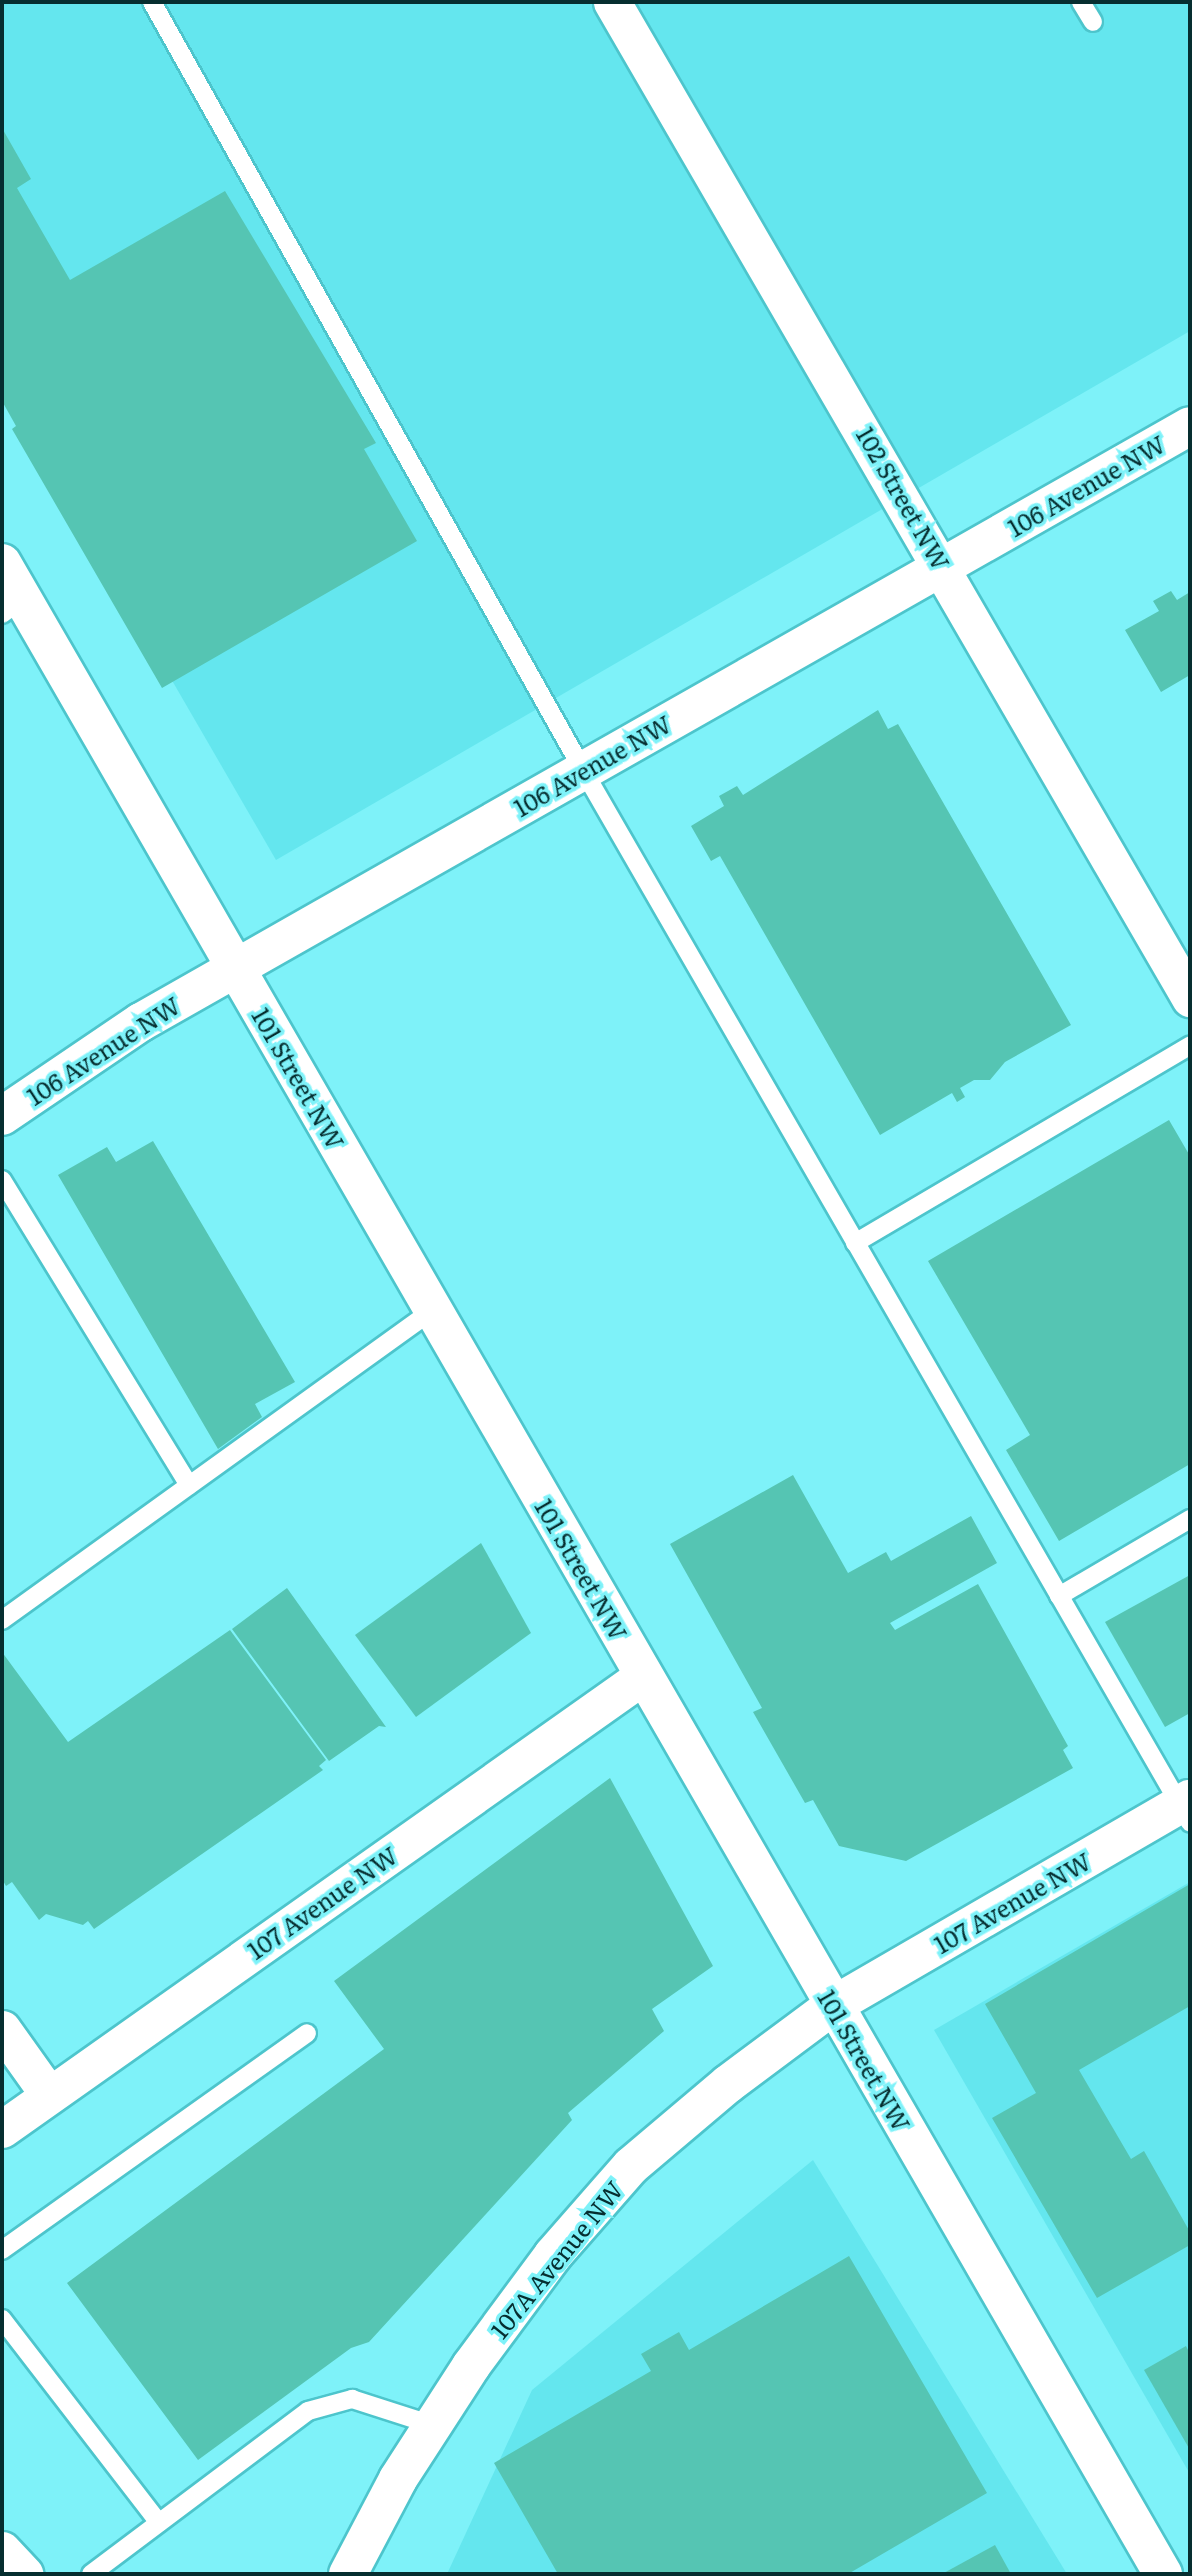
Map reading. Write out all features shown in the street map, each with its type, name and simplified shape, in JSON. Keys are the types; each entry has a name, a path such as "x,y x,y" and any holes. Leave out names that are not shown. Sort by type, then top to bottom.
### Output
{"main road":[{"name":"106 Avenue NW","path":"2,1116 141,1022 1190,426"},
{"name":"101 Street NW","path":"2,563 12,607 236,968 1163,2574"},
{"name":"107 Avenue NW","path":"834,2005 1187,1808"},
{"name":"107A Avenue NW","path":"348,2574 433,2425 553,2255 631,2166 728,2084 834,2005"}],"street":[{"name":"102 Street NW","path":"612,2 944,566 1190,998"},
{"name":"107 Avenue NW","path":"2,2129 643,1676"},
{"path":"2,2029 49,2095"},
{"path":"2,2550 23,2574"}],"lane":[{"path":"152,2 583,770 1059,1596 1187,1808"},
{"path":"1081,2 1093,22"},
{"path":"855,1242 1190,1046"},
{"path":"2,1180 189,1485"},
{"path":"2,1620 433,1310"},
{"path":"1059,1596 1190,1519"},
{"path":"2,2250 307,2033"},
{"path":"2,2319 159,2523"},
{"path":"91,2574 283,2428 331,2401 368,2403 433,2425"}],"shaded area":[{"path":"2,2 1190,2 1190,331 276,860 2,387"},
{"path":"1190,1882 1190,2474 934,2030"},
{"path":"813,2160 1067,2574 447,2574 532,2390"}],"building":[{"path":"2,128 31,179 17,188 70,280 225,191 376,443 364,449 417,541 162,688 12,429 16,426 2,401"},
{"path":"1171,591 1177,600 1190,592 1190,675 1161,692 1125,630 1159,611 1153,601"},
{"path":"878,710 888,729 898,724 1071,1025 1005,1062 990,1080 974,1080 960,1088 965,1097 957,1102 952,1093 880,1135 720,856 711,861 691,826 724,806 719,796 737,786 743,795"},
{"path":"1169,1120 1190,1156 1190,1464 1059,1541 1006,1450 1030,1435 928,1261"},
{"path":"153,1141 295,1382 255,1404 262,1417 218,1449 58,1175 107,1147 116,1162"},
{"path":"793,1475 848,1573 886,1552 891,1561 971,1516 997,1563 890,1623 895,1630 978,1584 1068,1746 1063,1750 1073,1768 906,1861 839,1846 813,1800 805,1803 753,1712 762,1708 670,1544"},
{"path":"481,1543 531,1633 416,1717 355,1635"},
{"path":"1190,1575 1190,1713 1165,1727 1105,1622"},
{"path":"287,1588 386,1727 379,1726 329,1761 232,1629"},
{"path":"230,1630 326,1760 319,1766 323,1770 94,1929 88,1921 83,1925 46,1914 39,1920 12,1882 6,1886 2,1879 2,1652 68,1742"},
{"path":"610,1778 713,1966 652,2009 664,2031 568,2113 572,2120 369,2342 351,2348 198,2460 67,2283 384,2049 334,1981"},
{"path":"1190,1884 1190,2006 1079,2070 1131,2159 1144,2151 1190,2232 1190,2245 1097,2298 992,2118 1036,2093 985,2004"},
{"path":"849,2256 987,2493 848,2574 558,2574 494,2463 651,2371 641,2354 679,2332 689,2350"},
{"path":"1186,2346 1190,2354 1190,2450 1144,2370"},
{"path":"995,2545 1011,2574 942,2574"}]}
